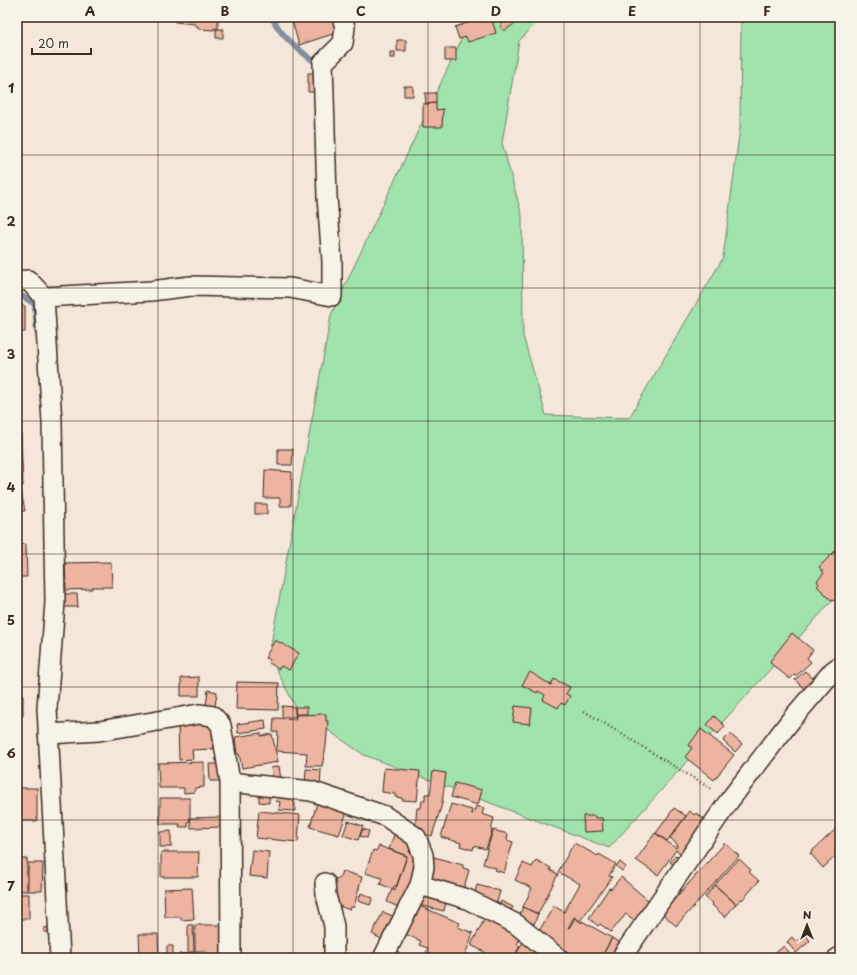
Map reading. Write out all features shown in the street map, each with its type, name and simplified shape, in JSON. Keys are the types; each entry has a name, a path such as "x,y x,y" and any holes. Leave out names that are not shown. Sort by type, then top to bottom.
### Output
{"street":[{"path":"44,297 151,291 191,286 290,288 332,296 332,261 327,197 323,63 343,43 345,27 342,17"},
{"path":"17,281 28,280 44,297 52,422 54,602 47,708 60,958"},
{"path":"621,958 729,801 790,720 833,671 840,666"},
{"path":"48,734 99,731 199,714 213,716 221,725 230,782 231,958"},
{"path":"230,782 311,791 385,816 416,837 424,867 420,885 383,958"},
{"path":"325,883 326,895 334,926 334,958"},
{"path":"420,885 468,899 516,924 558,958"}],"path":[{"path":"584,711 696,779"}],"green space":[{"path":"472,17 543,17 519,41 502,143 522,216 523,336 546,415 629,418 723,258 740,128 741,17 840,17 840,592 609,848 364,755 296,708 269,655 331,315"}],"building":[{"path":"17,17 21,17 20,44 17,44"},
{"path":"175,17 218,17 218,29 198,29 198,26 195,26 195,24 175,22"},
{"path":"291,17 334,17 339,32 299,45"},
{"path":"486,17 491,17 496,33 468,42 466,37 459,39 455,27"},
{"path":"500,17 514,17 517,22 504,31 500,26 502,25 500,22 502,21"},
{"path":"216,29 223,29 223,38 216,38"},
{"path":"397,40 406,40 406,51 397,51"},
{"path":"445,48 456,48 456,61 445,61"},
{"path":"390,52 395,52 395,58 390,58"},
{"path":"308,73 321,73 321,92 308,92"},
{"path":"404,86 413,86 413,96 404,96"},
{"path":"425,93 436,93 436,103 426,104"},
{"path":"436,103 436,110 443,109 442,127 423,127 423,104"},
{"path":"17,306 25,306 25,332 17,332"},
{"path":"17,407 20,407 23,486 17,486"},
{"path":"278,449 293,449 292,465 278,465"},
{"path":"265,470 292,472 291,506 280,506 280,498 264,498"},
{"path":"17,491 21,491 25,511 17,511"},
{"path":"255,504 267,504 267,514 255,514"},
{"path":"26,544 27,577 17,577 17,545"},
{"path":"837,549 840,551 840,596 835,601 833,599 831,600 817,586 819,584 817,581 824,573 819,567"},
{"path":"111,562 112,587 92,587 92,589 66,590 65,563"},
{"path":"63,594 77,594 78,607 64,607"},
{"path":"17,598 19,598 19,610 17,610"},
{"path":"17,632 20,632 20,645 17,645"},
{"path":"792,633 813,650 807,658 811,662 796,676 794,675 790,679 770,663 770,661"},
{"path":"275,640 299,653 289,670 281,666 279,669 269,663 270,660 265,658"},
{"path":"805,671 814,679 804,689 795,680"},
{"path":"530,672 551,685 554,679 570,687 566,694 570,696 565,705 561,703 558,708 543,700 545,695 538,691 537,693 522,685"},
{"path":"199,677 199,696 181,696 181,678"},
{"path":"237,682 279,683 278,710 236,709"},
{"path":"208,690 217,692 215,706 206,705"},
{"path":"18,694 19,716 17,716"},
{"path":"18,694 23,694 23,716 19,716"},
{"path":"282,706 295,707 296,717 282,717"},
{"path":"515,706 532,708 530,724 513,722"},
{"path":"295,707 307,707 307,714 295,714"},
{"path":"326,714 326,721 328,721 326,746 322,766 306,766 307,753 277,751 278,732 273,732 274,718 296,719 295,715"},
{"path":"714,716 725,726 718,734 707,725"},
{"path":"265,720 266,729 238,733 237,724"},
{"path":"202,722 202,725 212,725 213,749 192,750 193,759 179,760 178,726"},
{"path":"701,729 734,755 714,780 685,757 692,748 689,745"},
{"path":"261,733 261,736 272,734 278,762 242,768 239,754 237,754 235,737"},
{"path":"730,734 742,744 735,752 723,741"},
{"path":"204,762 204,787 195,788 195,792 184,793 184,788 159,788 158,763"},
{"path":"209,764 219,764 220,781 210,781"},
{"path":"279,766 281,780 273,781 271,768"},
{"path":"384,768 420,771 417,801 402,800 402,798 395,797 395,794 382,792"},
{"path":"306,769 321,770 320,787 305,786"},
{"path":"433,771 446,773 442,804 432,836 421,834 415,828 417,808 421,808 422,800 425,800 425,794 430,794"},
{"path":"455,783 482,790 478,805 451,797"},
{"path":"17,788 37,788 37,821 17,821"},
{"path":"259,794 269,795 269,803 259,802"},
{"path":"277,796 294,797 295,811 279,810 280,802 276,801"},
{"path":"160,798 190,798 190,821 188,821 188,827 179,827 180,824 160,824"},
{"path":"317,803 347,812 339,835 310,827"},
{"path":"451,804 472,810 471,813 473,814 476,806 484,808 482,814 494,818 492,831 486,849 474,846 473,850 460,846 461,843 441,837"},
{"path":"674,808 686,816 667,841 656,833"},
{"path":"259,811 300,815 298,842 256,838"},
{"path":"690,811 694,815 696,813 708,822 686,857 676,850 658,875 636,860 655,833 676,848 678,845 670,838"},
{"path":"583,816 595,816 595,818 602,818 603,831 584,832"},
{"path":"223,817 224,827 191,828 190,818"},
{"path":"348,821 363,826 358,840 343,835"},
{"path":"840,823 840,852 823,868 810,853 838,827 837,825"},
{"path":"363,829 369,831 367,838 360,836"},
{"path":"493,830 508,834 507,840 513,842 504,873 495,870 496,868 483,864"},
{"path":"171,831 171,847 160,847 160,832"},
{"path":"395,832 411,845 409,852 416,854 413,861 417,862 403,909 387,902 392,889 395,890 407,856 389,849"},
{"path":"574,843 598,856 599,854 616,864 609,876 612,877 580,921 574,917 568,928 575,918 582,923 582,921 612,938 601,958 579,958 540,935 542,932 539,931 554,906 564,912 580,884 558,872"},
{"path":"725,843 739,856 676,926 662,913"},
{"path":"379,846 407,856 397,886 394,886 393,889 380,884 382,878 365,873 373,850 376,851"},
{"path":"252,850 269,852 267,878 249,876"},
{"path":"161,852 199,852 198,877 161,877"},
{"path":"676,855 680,859 675,866 670,862"},
{"path":"434,857 463,865 463,868 469,870 463,891 434,883 430,876"},
{"path":"17,859 27,859 27,891 17,891"},
{"path":"739,859 751,870 749,872 759,881 742,900 741,899 736,904 715,885"},
{"path":"536,860 551,868 550,870 558,874 538,914 523,907 532,888 515,880 523,863 532,867"},
{"path":"620,862 626,867 622,871 616,866"},
{"path":"28,863 43,863 42,891 28,891"},
{"path":"342,871 362,877 354,907 351,907 350,910 336,905 330,893 334,878 339,879"},
{"path":"621,877 649,901 648,903 651,906 638,923 626,914 611,932 600,924 598,926 589,918 609,888 611,889"},
{"path":"477,885 500,891 497,902 474,895"},
{"path":"715,885 736,904 725,917 705,897"},
{"path":"192,888 194,919 181,920 181,917 165,917 164,889"},
{"path":"361,893 373,898 370,905 358,901"},
{"path":"421,893 447,898 444,911 419,905"},
{"path":"17,894 29,894 29,919 17,919"},
{"path":"501,901 513,907 509,914 498,908"},
{"path":"417,905 460,923 458,927 473,933 464,958 439,958 426,952 428,948 419,945 421,941 405,934"},
{"path":"523,907 538,914 534,924 519,917"},
{"path":"383,912 393,916 395,921 385,941 372,934"},
{"path":"486,916 522,935 517,944 520,946 513,958 491,958 492,956 471,945"},
{"path":"188,925 193,925 194,952 188,952"},
{"path":"195,925 224,925 225,958 206,957 206,951 195,951"},
{"path":"53,927 53,932 44,932 44,928"},
{"path":"139,934 158,934 159,958 140,958"},
{"path":"806,935 810,941 796,953 787,942 792,937 796,942"},
{"path":"612,938 622,944 612,958 601,958"},
{"path":"524,940 539,948 536,952 539,955 537,958 514,958"},
{"path":"167,946 173,946 173,958 167,958"},
{"path":"784,946 792,956 789,958 775,958 773,955"},
{"path":"195,953 195,958 179,958 179,954"}],"waterway":[{"path":"272,17 285,37 316,63"},
{"path":"17,293 35,304 37,332"}]}
